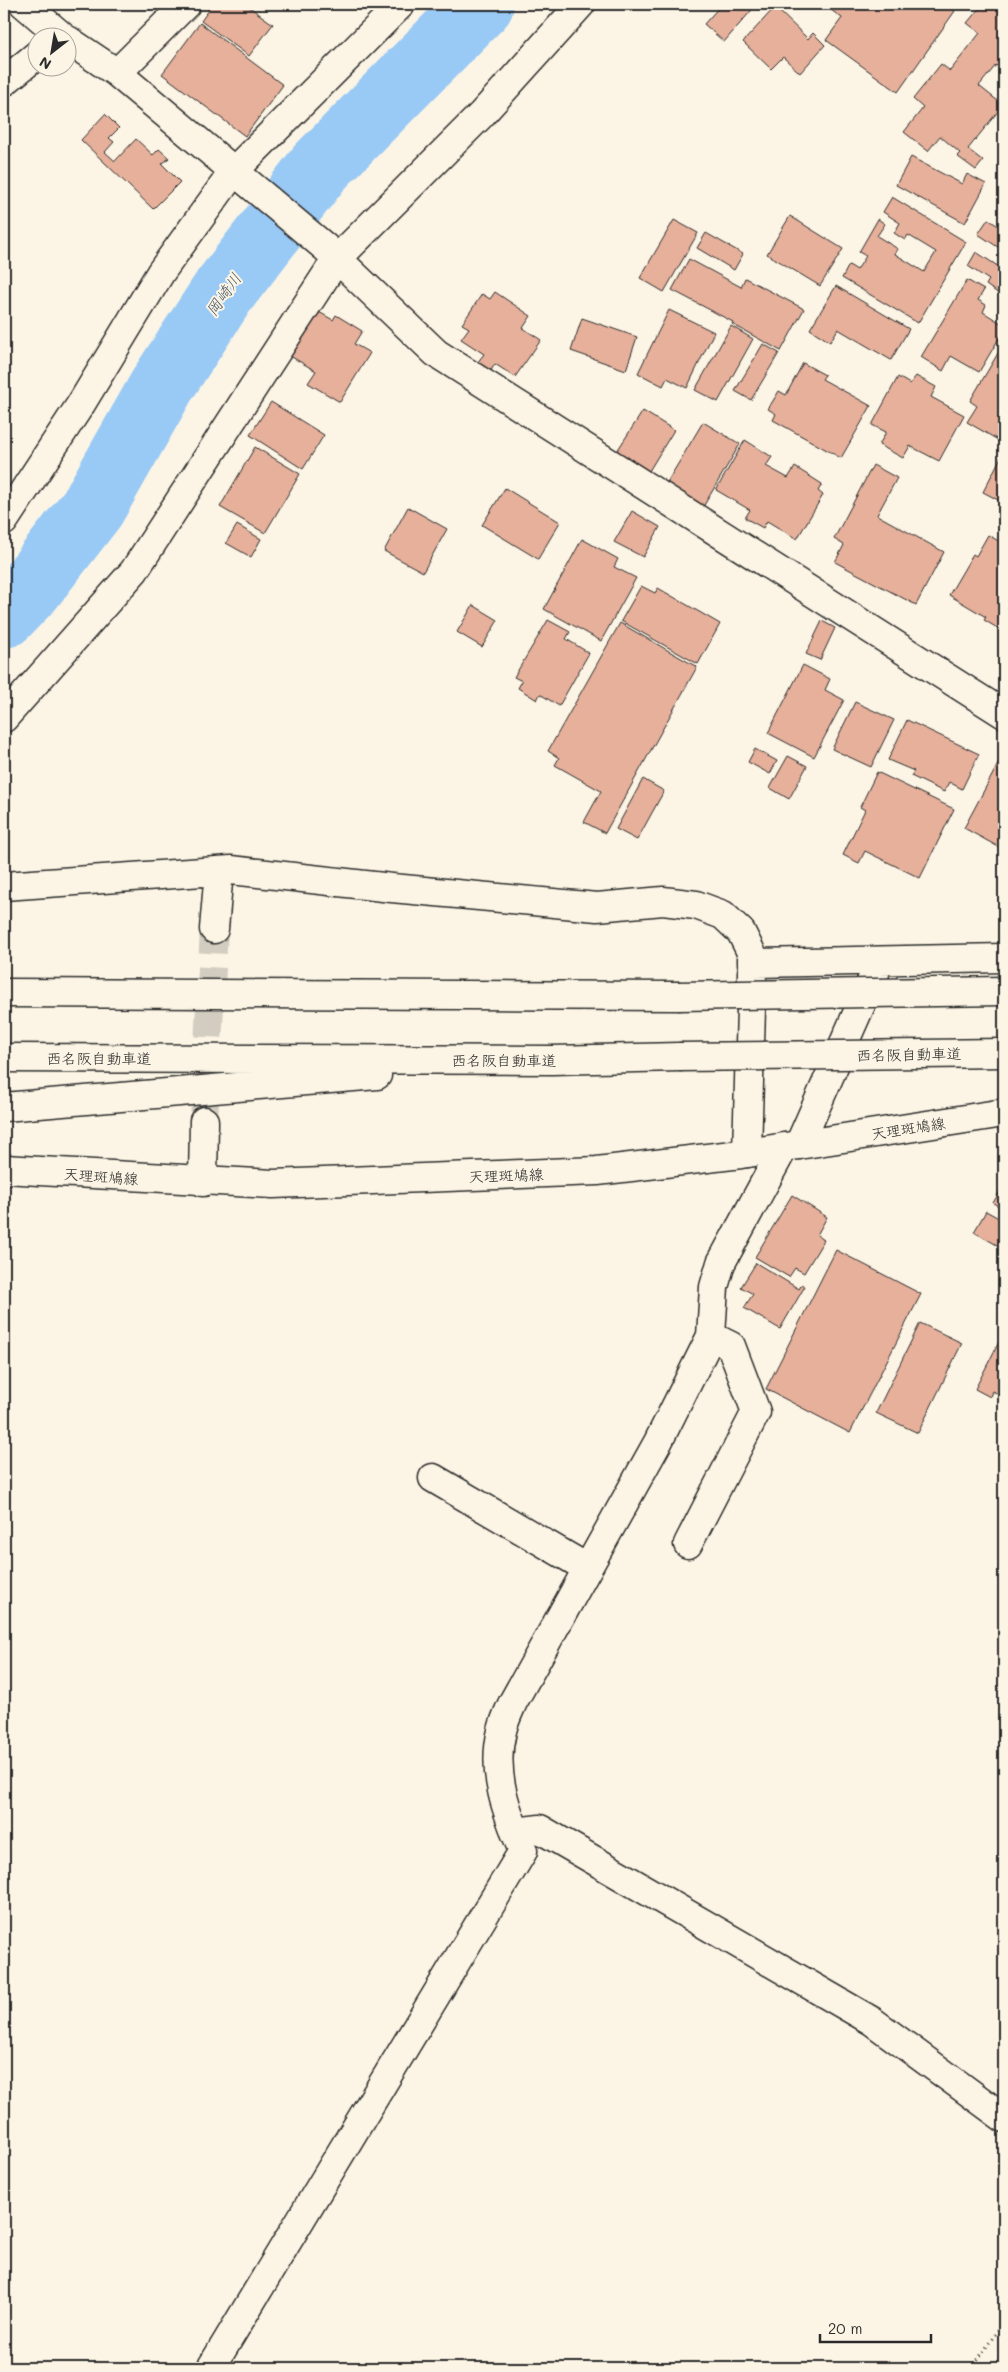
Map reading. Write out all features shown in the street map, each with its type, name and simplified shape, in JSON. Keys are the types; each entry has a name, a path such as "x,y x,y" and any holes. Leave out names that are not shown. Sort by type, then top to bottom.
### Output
{"main road":[{"path":"24,4 53,28"},
{"path":"118,73 186,4"},
{"path":"4,521 81,404 161,272 234,171 401,4"},
{"path":"4,718 134,570 331,254 480,115 581,4"},
{"path":"78,47 118,73 331,254 436,354 1002,705"},
{"path":"4,82 28,62"},
{"path":"4,886 231,870 392,888 597,907 663,901 696,905 722,915 741,932 752,954 747,1153"},
{"path":"214,929 219,872"},
{"path":"752,963 1004,958"},
{"path":"211,2368 523,1851 502,1793 497,1762 502,1730 513,1702 658,1442 711,1336 714,1288 721,1263 792,1146 881,960"},
{"path":"4,993 678,996 1004,990"},
{"name":"西名阪自動車道","path":"4,1058 552,1060 1004,1053"},
{"path":"4,1106 552,1060"},
{"name":"天理斑鳩線","path":"4,1169 203,1182 273,1184 597,1171 747,1153 1004,1113"},
{"path":"203,1182 204,1121"},
{"path":"688,1544 756,1412 731,1346 711,1336"},
{"path":"434,1478 587,1568"},
{"path":"515,1832 540,1829 798,1977 872,2021 1004,2118"}],"path":[{"path":"972,2368 1004,2321"}],"building":[{"path":"207,4 245,4 273,24 249,56 201,21 209,10 205,6"},
{"path":"722,4 757,4 724,42 704,24"},
{"path":"835,4 948,4 955,11 898,92 826,40 842,18 831,10"},
{"path":"983,4 1004,4 1004,72 996,65 979,86 1003,105 968,149 983,161 976,170 957,156 960,153 940,136 928,151 904,132 923,108 913,99 941,64 950,71 980,33 967,23"},
{"path":"775,7 808,39 813,33 825,45 800,73 783,57 771,69 743,42"},
{"path":"200,23 283,85 245,136 162,74"},
{"path":"105,114 119,128 109,138 114,142 105,152 115,161 136,139 153,155 159,149 169,158 162,164 180,182 153,209 81,140"},
{"path":"911,157 962,184 967,174 986,184 965,223 896,185"},
{"path":"892,197 966,242 918,323 842,278 849,265 857,270 866,256 859,252 878,219 885,224 877,236 898,249 895,254 924,272 936,252 908,235 905,240 894,233 900,223 883,212"},
{"path":"790,216 843,249 820,286 767,254"},
{"path":"988,219 1004,230 1004,251 978,234"},
{"path":"674,220 698,233 664,292 640,278"},
{"path":"706,233 743,254 734,270 697,248"},
{"path":"976,252 1004,270 1002,296 986,285 989,280 968,266"},
{"path":"689,259 741,287 745,278 804,309 781,351 732,324 733,322 672,290"},
{"path":"967,280 984,290 978,300 986,305 983,312 1004,325 1004,330 979,372 951,356 943,371 921,357"},
{"path":"836,286 909,329 891,360 838,329 830,342 810,329"},
{"path":"495,292 531,316 523,328 541,340 515,377 495,364 490,372 477,363 484,354 461,339 469,328 462,324 482,294 490,299"},
{"path":"669,310 714,332 687,388 667,378 663,386 638,373"},
{"path":"317,311 333,320 336,315 362,331 354,344 370,353 340,402 308,383 316,371 290,356"},
{"path":"582,318 637,337 626,370 571,351"},
{"path":"731,326 753,339 718,402 695,390"},
{"path":"1004,343 1004,429 998,440 967,422 977,406 970,401"},
{"path":"763,344 779,353 751,400 735,391"},
{"path":"803,363 825,375 822,379 871,406 841,458 773,420 776,414 768,409 779,391 786,395"},
{"path":"916,376 936,387 931,397 964,415 939,461 910,446 903,458 879,445 886,432 872,425 898,377 910,384"},
{"path":"271,402 324,435 303,469 250,435"},
{"path":"643,411 674,430 649,471 617,451"},
{"path":"703,422 740,444 703,507 666,484"},
{"path":"745,440 772,457 766,466 788,478 795,467 822,484 818,491 823,495 797,539 767,521 763,528 745,518 750,510 716,490"},
{"path":"255,447 300,474 265,533 220,507"},
{"path":"1002,455 1004,456 1004,503 983,492"},
{"path":"873,465 897,478 877,515 944,552 916,605 835,562 844,545 834,539"},
{"path":"505,488 560,522 538,559 482,525"},
{"path":"408,507 447,529 423,572 384,551"},
{"path":"632,511 660,527 643,557 614,542"},
{"path":"237,525 261,539 251,557 226,543"},
{"path":"988,535 1004,544 1004,632 984,620 986,617 949,595 973,554 976,556"},
{"path":"582,539 618,559 614,567 636,578 601,641 544,609"},
{"path":"641,586 655,593 658,588 720,624 698,664 621,621"},
{"path":"473,605 498,620 482,647 457,632"},
{"path":"548,620 570,632 566,639 589,653 559,706 540,694 537,700 518,688 522,681 514,677"},
{"path":"822,621 835,628 820,660 806,654"},
{"path":"620,623 697,667 605,833 584,822 601,791 555,765 559,758 548,751"},
{"path":"803,665 830,679 825,690 844,700 814,757 768,733"},
{"path":"855,702 894,720 871,767 832,749"},
{"path":"907,720 979,754 962,789 949,782 944,792 911,776 914,771 888,760"},
{"path":"755,749 777,761 770,774 748,762"},
{"path":"1004,753 1004,850 964,828"},
{"path":"788,756 807,766 789,799 770,788"},
{"path":"877,772 954,809 920,878 865,851 859,863 843,855 865,810 860,807"},
{"path":"643,779 664,791 637,840 616,829"},
{"path":"1004,1186 1004,1209 993,1203"},
{"path":"792,1195 827,1217 817,1235 824,1240 804,1273 795,1268 789,1277 755,1257"},
{"path":"986,1211 1004,1221 1004,1249 974,1232"},
{"path":"836,1250 921,1294 850,1433 766,1389"},
{"path":"756,1263 799,1289 802,1284 805,1286 780,1329 744,1308 753,1294 741,1287"},
{"path":"920,1323 962,1343 918,1433 876,1413"},
{"path":"1004,1332 1004,1397 992,1391 990,1397 975,1389"}],"waterway":[{"name":"岡崎川","path":"4,615 31,587 93,507 163,384 224,291 319,168 481,4"}],"tunnel":[{"path":"204,1121 214,929"}]}
